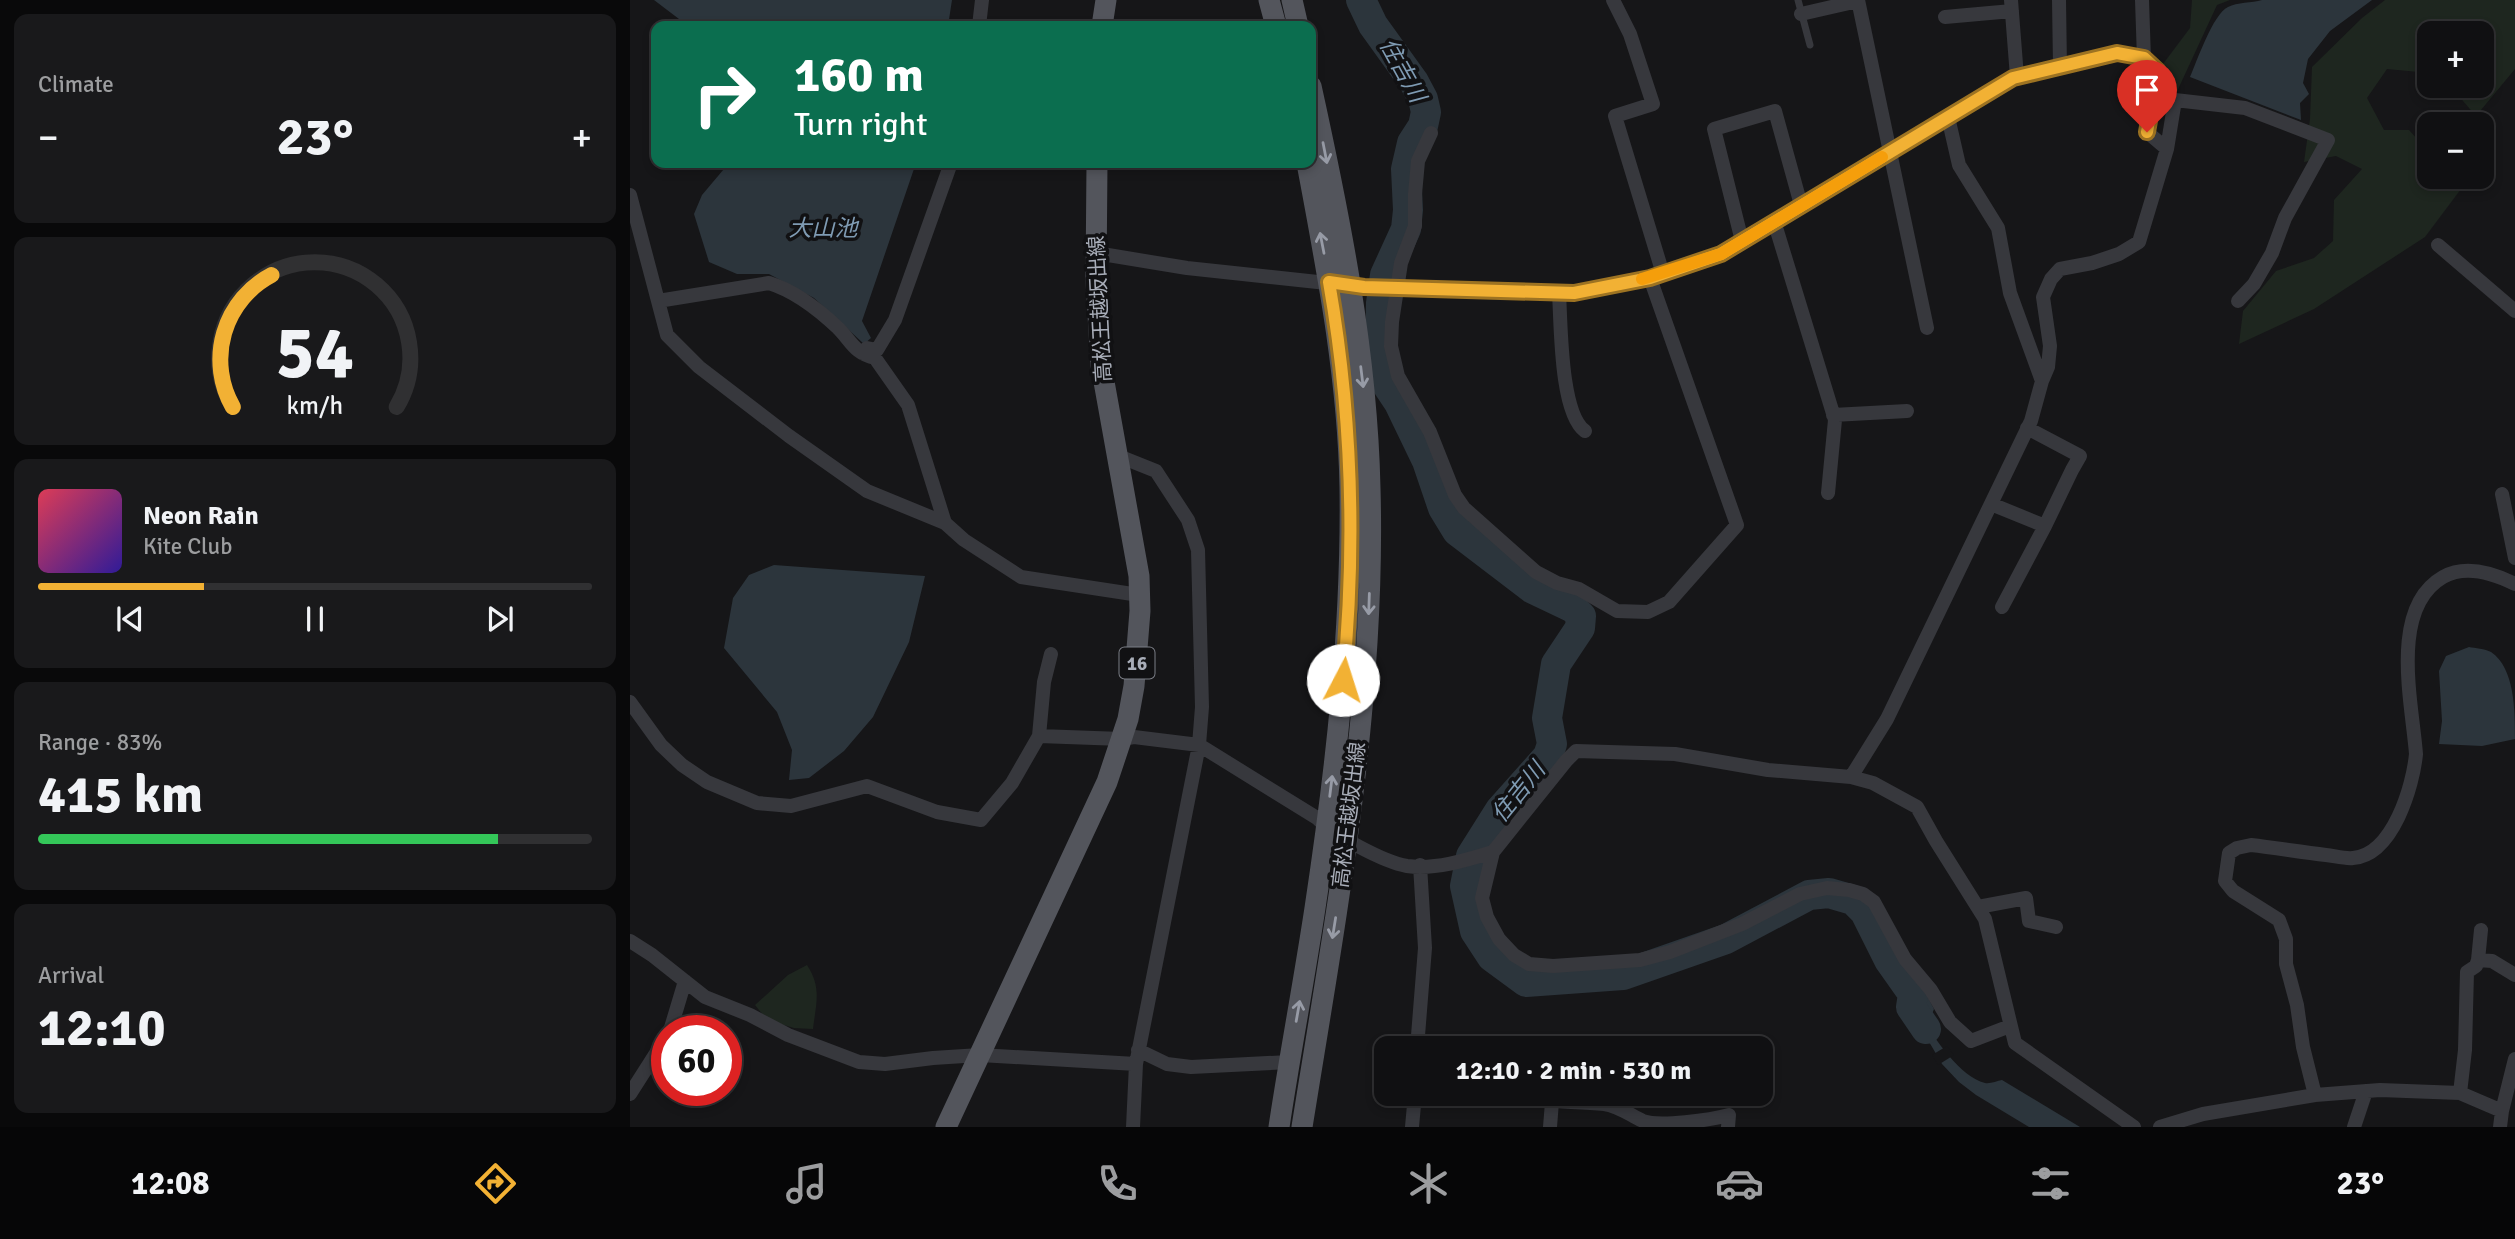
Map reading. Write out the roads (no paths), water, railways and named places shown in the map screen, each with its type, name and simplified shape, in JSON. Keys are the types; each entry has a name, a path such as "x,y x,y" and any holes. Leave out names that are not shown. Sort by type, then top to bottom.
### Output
{"main road":[{"path":"1103,21 1106,0"},
{"path":"1269,0 1275,21"},
{"path":"1292,0 1297,21"},
{"name":"高松王越坂出線","path":"1302,1127 1347,840 1368,658 1371,568 1365,401 1351,286 1316,111"},
{"name":"高松王越坂出線","path":"946,1127 1107,782 1128,719 1138,655 1139,595 1132,531 1101,365 1097,316 1097,168"},
{"name":"高松王越坂出線","path":"1279,1127 1326,828 1346,653 1350,566 1350,485 1345,402 1329,282 1308,168"}],"street":[{"path":"980,21 982,0"},
{"path":"1431,133 1419,162 1415,226 1401,263 1387,288 1391,346 1398,376 1430,432 1455,495 1464,508 1536,572 1557,583 1579,589 1616,611 1648,612 1669,602 1737,525 1657,276 1615,116 1653,104 1630,34 1613,0"},
{"path":"2059,0 2060,67"},
{"path":"2142,0 2144,58"},
{"path":"1800,7 1858,1 1927,328"},
{"path":"1945,17 2011,6 2017,77"},
{"path":"1096,253 1187,268 1351,286 1574,293 1657,276 1721,254 2017,77 2117,53 2144,58 2158,71 2147,132 2167,149"},
{"path":"1851,777 1887,719 2027,428 2048,367 2050,346 2043,297 2051,279 2060,269 2119,254 2139,242 2167,149 2175,100 2245,107 2328,140 2286,218 2272,253 2254,284 2238,301"},
{"path":"1742,241 1714,129 1775,111 1801,205"},
{"path":"1948,117 1959,165 1998,228 2010,293 2042,381"},
{"path":"860,355 867,348 877,351 895,320 949,168"},
{"path":"630,195 667,334 699,367 867,491 946,523 964,540 1021,577 1139,595"},
{"path":"1774,222 1835,420 1828,493"},
{"path":"2438,245 2515,312"},
{"path":"658,301 769,283 811,305 839,329 860,355 875,358 908,405 946,523"},
{"path":"1559,293 1566,387 1577,425 1585,430"},
{"path":"1833,415 1907,411"},
{"path":"2001,607 2080,456 2027,428"},
{"path":"1116,455 1156,471 1188,520 1198,550 1202,706 1199,745 1137,1057 1133,1127"},
{"path":"2502,494 2512,527 2515,558"},
{"path":"1991,505 2045,526"},
{"path":"2315,1096 2302,1047 2297,1005 2286,964 2286,939 2280,920 2233,891 2225,881 2229,853 2236,848 2251,845 2354,859 2372,850 2388,834 2401,811 2414,768 2416,754 2408,657 2411,616 2420,597 2433,583 2454,571 2474,570 2501,577 2515,584"},
{"path":"630,702 660,746 682,765 707,782 757,803 791,806 867,786 937,812 981,820 1012,783 1039,736 1044,682 1051,654"},
{"path":"1039,736 1122,739 1134,737 1199,745 1317,818 1326,828 1407,866 1456,863 1493,852"},
{"path":"2010,1026 1971,1041 1951,1022 1931,990 1905,959 1874,902 1863,894 1849,890 1827,888 1800,894 1742,924 1670,952 1640,960 1576,966 1529,964 1514,955 1499,939 1487,917 1482,898 1493,852 1576,751 1675,754 1768,770 1851,777 1873,783 1917,807 1985,919 2015,1044 2134,1127"},
{"path":"1418,1036 1425,948 1420,865"},
{"path":"1978,907 2026,898 2029,921 2056,928"},
{"path":"2460,1093 2465,1050 2467,972 2476,966 2478,960 2481,930"},
{"path":"630,941 705,997 750,1015 788,1035 859,1062 885,1064 980,1055 1137,1057 1191,1067 1289,1062"},
{"path":"2478,960 2492,961 2515,975"},
{"path":"675,1015 685,981"},
{"path":"2500,1127 2515,1059"},
{"path":"630,1094 651,1061"},
{"path":"2354,1127 2366,1091"},
{"path":"2160,1127 2203,1114 2315,1096 2366,1091 2460,1093 2502,1111"},
{"path":"1412,1127 1414,1106"},
{"path":"1550,1127 1552,1106"},
{"path":"1613,1106 1646,1122 1706,1121 1729,1115 1728,1127"}],"lane":[{"path":"1800,7 1810,45"}],"water":[{"path":"654,0 952,0 949,21 679,19"},
{"path":"2262,0 2372,0 2330,31 2308,59 2303,83 2309,94 2300,103 2301,120 2190,77 2211,28 2222,11 2236,4"},
{"name":"大山池","path":"725,168 914,168 862,321 871,338 864,344 814,298 769,274 737,274 709,262 694,214 702,195"},
{"path":"774,565 925,576 909,642 873,717 844,751 809,778 789,780 792,750 777,712 724,648 733,598 749,575"},
{"path":"2469,647 2491,652 2505,668 2512,691 2515,739 2482,746 2439,744 2442,721 2439,671 2446,656"},
{"path":"1923,988 1934,1009 1930,1019 1917,1010 1946,1052 1965,1072 1985,1083 2002,1080 2080,1127 2029,1127 1959,1082 1942,1064 1904,999"}],"waterway":[{"name":"住吉川","path":"1361,0 1373,25 1414,82 1426,112 1423,126 1412,143 1406,169 1406,229 1385,275 1380,348 1385,382 1399,403 1427,461 1443,508 1457,531 1533,589 1573,608 1581,616 1580,628 1556,664 1547,718 1552,744 1548,756 1500,810 1471,856 1465,886 1475,931 1492,957 1526,982 1623,975 1726,939 1809,895 1829,893 1853,900 1865,912 1889,960 1913,994 1911,1007 1926,1029"}]}
